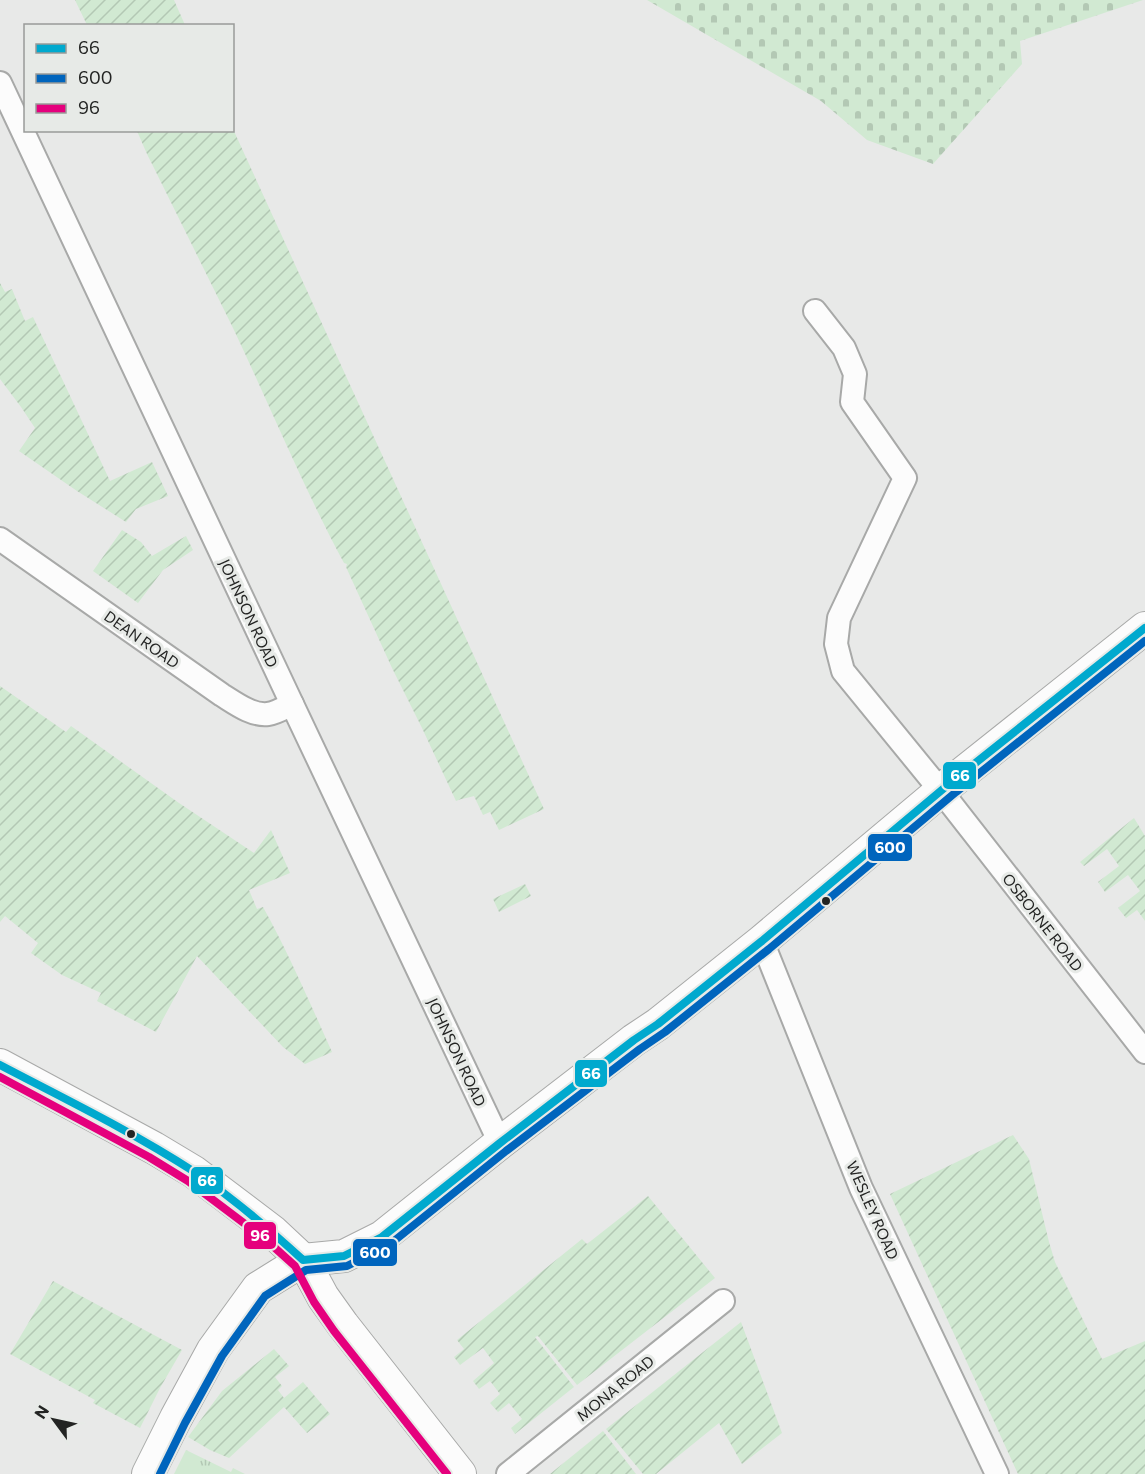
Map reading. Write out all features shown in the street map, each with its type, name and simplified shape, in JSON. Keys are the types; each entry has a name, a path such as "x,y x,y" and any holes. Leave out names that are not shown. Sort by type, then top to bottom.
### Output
{"main road":[{"path":"148,1474 213,1350 258,1288 303,1260 344,1256 382,1237 762,941 958,776 1145,628"},
{"path":"0,1065 194,1172 272,1231 303,1260 323,1297 343,1325 460,1474"}],"street":[{"name":"JOHNSON ROAD","path":"0,83 500,1143"},
{"name":"OSBORNE ROAD","path":"815,311 844,348 855,374 852,402 905,478 838,618 836,644 843,671 941,791 1145,1052"},
{"name":"DEAN ROAD","path":"0,538 222,695 246,709 270,714 292,704"},
{"name":"WESLEY ROAD","path":"762,941 861,1188 997,1474"},
{"name":"MONA ROAD","path":"508,1474 723,1302"}],"green space":[{"path":"75,0 174,0 185,24 87,24"},
{"path":"647,0 1143,0 1020,41 1022,64 933,164 867,140 821,101"},
{"path":"234,131 544,809 499,830 490,812 483,815 474,796 456,801 392,668 346,567 347,564 344,563 315,505 233,328 137,132"},
{"path":"0,283 5,292 12,289 25,321 33,317 110,481 152,462 168,496 136,509 126,522 19,451 35,428 0,379"},
{"path":"122,530 141,542 152,556 186,536 193,550 163,570 138,603 93,571"},
{"path":"0,686 66,732 71,726 254,853 271,830 290,873 249,890 257,909 263,907 273,925 332,1052 305,1064 283,1047 197,956 156,1032 97,1001 101,993 62,975 31,953 38,943 5,916 0,922"},
{"path":"1134,818 1145,836 1145,921 1137,910 1126,918 1118,908 1140,891 1128,875 1105,892 1098,882 1119,866 1107,849 1084,866 1080,862"},
{"path":"525,884 531,896 499,912 493,899"},
{"path":"1013,1135 1029,1159 1055,1262 1102,1359 1145,1341 1145,1474 1018,1474 890,1194"},
{"path":"648,1196 715,1278 577,1385 538,1336 535,1337 574,1387 515,1434 511,1428 522,1419 509,1403 498,1412 490,1403 500,1394 490,1381 479,1389 473,1381 494,1363 483,1348 460,1365 454,1357 464,1349 457,1340 582,1239 587,1244"},
{"path":"53,1281 182,1350 140,1428 93,1403 95,1400 10,1354"},
{"path":"741,1322 782,1433 742,1464 719,1423 656,1474 643,1474 606,1429"},
{"path":"274,1349 289,1366 275,1377 282,1386 278,1390 284,1398 303,1382 330,1414 307,1433 284,1407 229,1458 188,1437 222,1391"},
{"path":"603,1431 636,1474 550,1474"},
{"path":"186,1450 231,1472 233,1468 245,1474 174,1474"}],"transit line":[{"name":"66","path":"0,1065 170,1156 222,1191 303,1260 344,1256 382,1237 500,1143 658,1024 762,941 949,784 1145,628"},
{"name":"600","path":"160,1474 222,1356 265,1296 306,1270 347,1266 389,1245 506,1151 665,1032 769,949 956,792 1145,641"},
{"name":"96","path":"0,1077 149,1157 188,1181 265,1239 295,1266 314,1302 334,1331 447,1474"}]}
